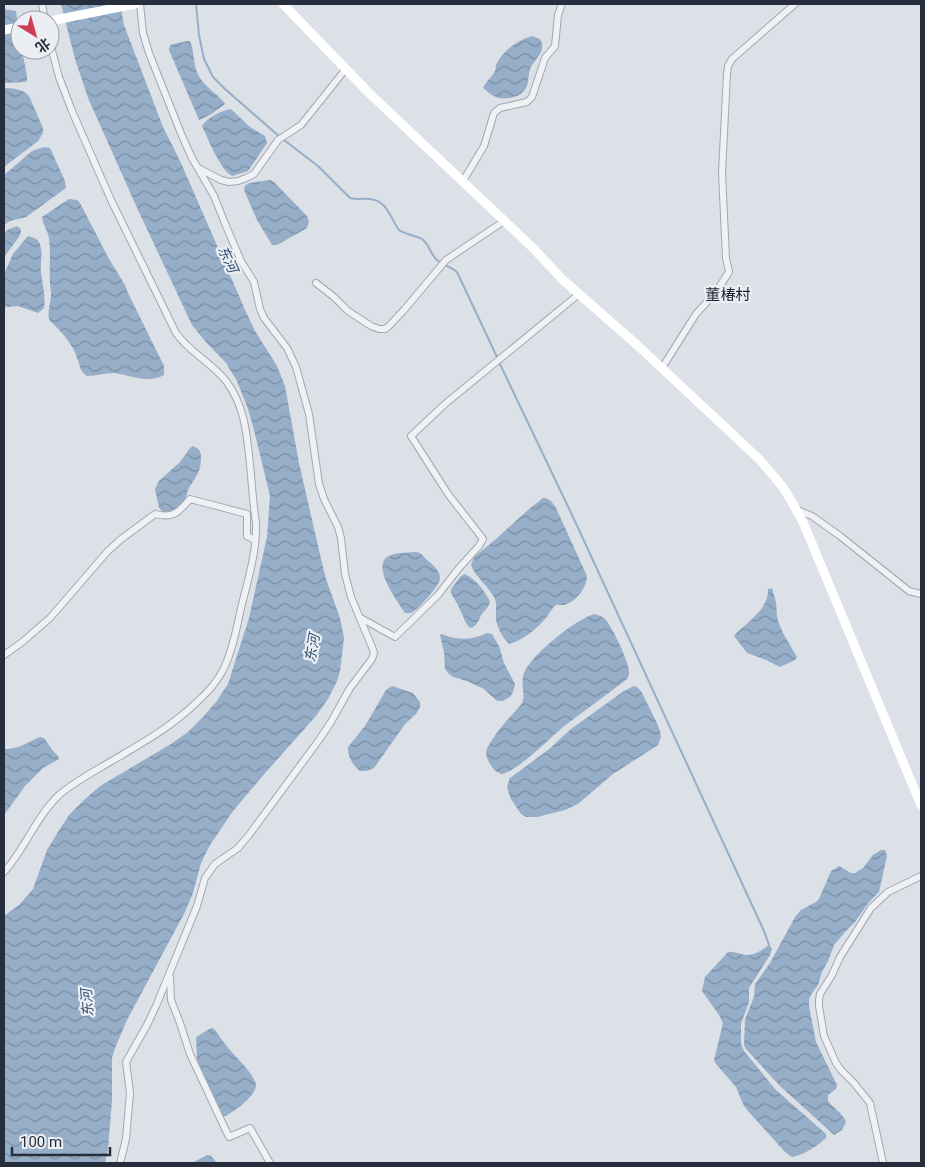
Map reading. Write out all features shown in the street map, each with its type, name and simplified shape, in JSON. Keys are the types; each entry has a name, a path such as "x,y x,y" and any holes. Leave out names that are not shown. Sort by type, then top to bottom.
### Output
{"street":[{"path":"60,19 135,4"},
{"path":"120,1163 126,1139 130,1093 126,1062 147,1024 170,973 197,906 206,878 215,864 238,848 249,835 319,740 350,688 372,659 373,650 351,597 340,533 319,484 309,414 296,367 287,348 264,318 254,282 234,244 214,196 182,136 149,53 143,33 140,4"},
{"path":"283,4 345,70 396,120 534,249 563,280 662,368 760,460 778,481 803,522 921,804"},
{"path":"463,181 486,142 494,113 500,108 527,102 532,97 545,58 554,46 558,15 562,4"},
{"path":"662,368 696,314 716,292 729,272 726,258 722,173 728,66 732,59 795,4"},
{"path":"4,872 46,810 60,794 83,778 170,726 202,698 218,679 232,644 249,577 255,540 256,522 246,432 239,404 221,375 176,333 111,200 76,120 54,60"},
{"path":"199,168 225,182 238,181 254,174 278,140 301,125 345,70"},
{"path":"316,283 348,311 382,330 394,321 450,256 504,221"},
{"path":"359,617 395,637 438,595 479,546 483,539 448,494 411,436 445,404 579,294"},
{"path":"4,655 50,618 107,552 155,514 171,516 179,511 190,499 209,503 247,514 247,536 255,540"},
{"path":"797,510 812,516 826,526 909,591 921,594"},
{"path":"4,861 12,861"},
{"path":"883,1163 870,1103 836,1063 824,1036 819,1000 820,994 832,975 840,957 871,908 888,892 921,876"},
{"path":"170,973 171,1000 190,1054 229,1137 250,1128 270,1163"}],"water":[{"name":"东河","path":"61,4 122,4 124,25 163,127 181,163 246,312 255,331 277,366 285,386 299,463 321,559 340,618 344,638 340,671 328,699 316,716 233,811 210,845 201,863 193,893 185,912 127,1020 112,1058 112,1100 105,1163 4,1163 4,916 19,905 33,889 47,850 69,815 100,786 188,732 216,702 228,684 249,618 267,537 270,496 248,409 237,381 226,363 192,325 138,210 88,98 75,59"},
{"path":"4,9 10,10 10,60 24,60 27,81 5,83"},
{"path":"532,36 540,39 542,50 530,69 528,84 525,90 514,97 504,99 496,97 483,88 494,73 495,66 503,54 517,43"},
{"path":"190,41 195,66 200,78 225,104 210,115 199,120 169,50 170,45"},
{"path":"4,88 21,90 29,96 43,128 43,133 38,141 4,167"},
{"path":"229,109 250,127 265,136 267,143 248,171 232,176 219,161 202,126 211,117"},
{"path":"44,147 50,148 65,181 66,188 26,217 10,221 4,225 4,175 32,151"},
{"path":"270,180 307,216 309,221 307,228 277,245 272,245 257,220 244,190 245,186 249,183"},
{"path":"69,199 77,200 80,203 109,259 125,285 164,366 164,375 152,379 114,373 87,376 82,370 70,343 50,321 48,315 51,294 50,245 42,217"},
{"path":"17,226 21,232 19,237 4,257 4,234 7,230"},
{"path":"28,236 37,240 41,247 44,308 38,313 18,306 4,306 4,274 13,254"},
{"path":"193,446 201,454 198,474 189,488 182,505 172,511 162,512 159,507 156,487 159,481 180,462"},
{"path":"543,498 549,499 556,508 587,576 587,580 580,594 573,601 564,605 556,605 534,630 520,640 509,644 497,623 494,597 471,565 474,557"},
{"path":"415,552 422,554 436,568 440,579 433,591 420,606 413,612 405,613 384,577 383,562 393,554"},
{"path":"465,574 480,586 490,602 477,624 471,628 466,623 451,593 451,589 461,576"},
{"path":"772,588 778,621 797,657 795,660 780,667 747,653 734,636 761,609 765,603 768,589"},
{"path":"594,614 605,619 616,637 629,668 628,678 563,727 524,761 508,772 501,774 492,767 488,760 487,749 505,722 522,703 524,673 536,657 555,639 576,623"},
{"path":"487,633 492,634 499,646 504,663 515,684 510,697 503,701 497,701 484,689 453,677 445,669 440,635 464,639"},
{"path":"392,686 413,693 420,702 420,707 416,714 405,724 374,768 360,771 351,760 348,747 365,726 386,690"},
{"path":"634,686 641,691 657,723 661,737 658,745 613,774 578,804 565,810 537,817 526,817 521,814 509,794 507,786 510,778 548,750 571,729 624,691"},
{"path":"40,737 44,738 59,759 43,768 25,786 4,815 4,749 18,747"},
{"path":"881,850 885,850 887,856 879,892 834,945 818,985 809,999 816,1042 837,1085 836,1089 828,1095 828,1101 846,1122 842,1130 834,1135 780,1086 746,1049 744,1045 745,1019 754,997 755,984 770,963 795,917 801,910 819,899 831,871 839,866 851,873 855,873 863,868 873,855"},
{"path":"769,945 772,949 770,955 749,988 749,1002 741,1024 741,1044 744,1051 775,1089 826,1134 826,1138 814,1147 792,1157 785,1152 747,1110 736,1087 716,1064 714,1060 723,1023 702,991 705,977 728,952 752,955"},
{"path":"211,1028 215,1030 253,1077 256,1086 252,1095 244,1103 226,1116 223,1116 219,1109 197,1058 196,1037"},
{"path":"207,1155 211,1156 217,1163 192,1163"}],"waterway":[{"path":"196,4 204,59 213,77 280,137"},
{"path":"284,140 318,166 350,198 370,199 381,203 399,230 422,239 436,259 457,272 497,357"},
{"path":"499,362 573,517 769,945"}],"district":[{"name":"董椿村","path":"728,295"}]}
